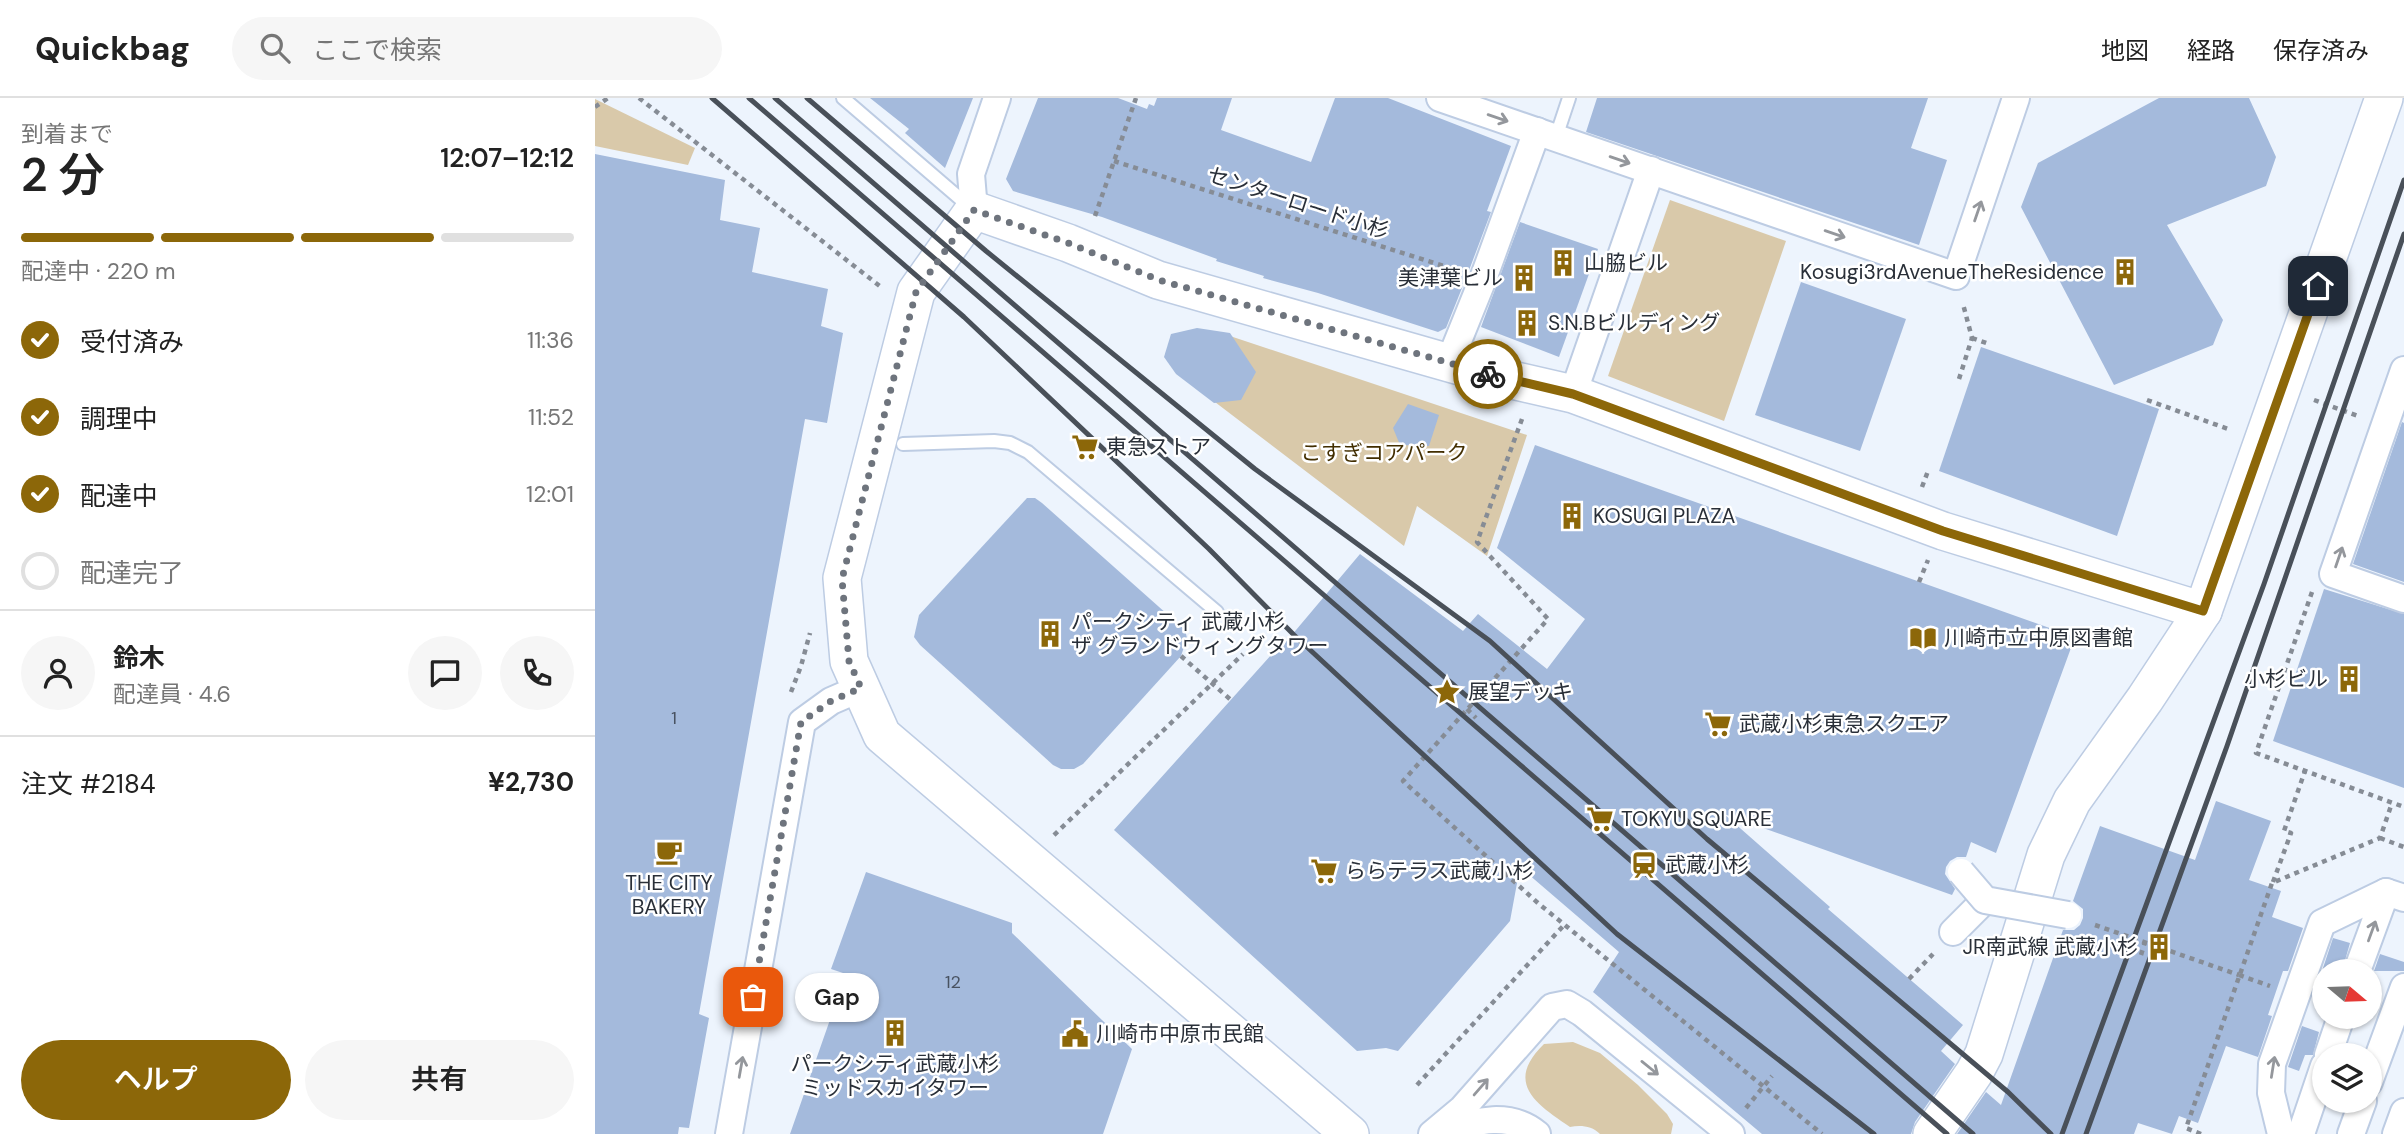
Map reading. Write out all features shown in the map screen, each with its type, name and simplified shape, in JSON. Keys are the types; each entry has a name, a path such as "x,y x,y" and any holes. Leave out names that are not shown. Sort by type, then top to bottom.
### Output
{"street":[{"path":"997,98 971,174 974,210 916,292 842,579 849,661 882,735 1350,1134"},
{"path":"1440,98 1956,276 2016,98"},
{"path":"1932,1134 1984,1054 2046,855 2072,801 2145,699 2203,611 2384,98"},
{"path":"1449,363 1546,134"},
{"path":"1573,394 1651,170"},
{"path":"974,210 1068,243 1159,280 1449,363 1573,394 1943,531 2203,611"},
{"path":"2404,370 2333,574 2404,599"},
{"path":"729,1134 801,722 831,701 861,688"},
{"path":"1961,872 1985,900 2068,915"},
{"path":"2363,959 2395,895"},
{"path":"2281,1134 2271,1093 2272,1064 2322,923 2395,895"},
{"path":"1953,932 1985,900"},
{"path":"2382,1047 2404,987"},
{"path":"1432,1134 1462,1109 1552,1007 1567,1004 1736,1124"},
{"path":"2301,1134 2312,1101"},
{"path":"2396,1134 2404,1112"},
{"path":"2351,1134 2359,1113"},
{"path":"1447,1134 1483,1120 1511,1121 1537,1134"}],"lane":[{"path":"843,98 974,210"},
{"path":"1546,134 1569,98"},
{"path":"903,444 994,441 1019,447 1217,612"}],"path":[{"path":"595,107 608,98"},
{"path":"639,98 882,288"},
{"path":"1092,226 1136,98"},
{"name":"センターロード小杉","path":"1114,161 1458,271"},
{"path":"1959,379 1972,338 1989,344"},
{"path":"2147,400 2232,431"},
{"path":"2320,402 2383,426"},
{"path":"1526,408 1477,542 1548,619 1403,781 1565,924 1822,1134"},
{"path":"1919,582 1930,554"},
{"path":"2333,574 2314,586 2256,753 2404,807"},
{"path":"801,666 811,626"},
{"path":"1046,843 1243,654"},
{"path":"1181,656 1231,700"},
{"path":"1467,709 1476,718"},
{"path":"2201,1134 2186,1128 2291,833 2284,831 2305,771"},
{"path":"2381,838 2392,803"},
{"path":"2272,883 2381,838 2404,847"},
{"path":"2068,915 2239,975"},
{"path":"1417,1084 1565,924"},
{"path":"2141,954 2145,942"},
{"path":"1736,1124 1772,1076"}],"green space":[{"path":"595,99 695,148 688,165 595,146"},
{"path":"1670,200 1786,241 1724,421 1608,376"},
{"name":"こすぎコアパーク","path":"1227,335 1527,435 1487,556 1417,506 1404,546 1190,383"},
{"path":"1573,1042 1600,1053 1638,1085 1667,1114 1673,1124 1671,1134 1600,1134 1586,1127 1570,1127 1536,1101 1526,1081 1526,1070 1532,1058 1544,1044"}],"building":[{"path":"870,98 973,98 945,168 905,133 909,129"},
{"path":"1038,98 1118,98 1147,109 1149,104 1154,106 1157,98 1232,98 1221,130 1311,162 1335,98 1388,98 1511,146 1487,211 1491,212 1468,273 1446,328 1438,332 1263,278 1264,276 1216,261 1217,259 1102,217 1013,191 1006,179"},
{"path":"1597,98 1928,98 1911,148 1947,160 1919,245 1586,132"},
{"name":"Kosugi3rdAvenueTheResidence","path":"2159,98 2249,98 2276,157 2266,186 2167,225 2223,320 2213,345 2114,385 2021,207 2038,163"},
{"path":"595,154 725,180 720,220 760,228 752,272 828,289 821,326 843,333 827,423 805,419 699,1014 709,1018 689,1128 679,1127 678,1134 595,1134"},
{"path":"1520,222 1598,249 1559,357 1481,327"},
{"path":"1801,282 1906,319 1860,451 1755,415"},
{"path":"1197,328 1230,333 1256,372 1241,400 1214,403 1176,374 1164,357 1171,334"},
{"path":"1981,347 2159,409 2117,536 1939,471"},
{"path":"1408,404 1439,415 1429,446 1400,445 1393,428"},
{"path":"2402,422 2404,423 2404,582 2353,564"},
{"path":"1535,445 2075,637 1996,853 1971,842 1966,857 1957,857 1950,861 1945,874 1955,889 1952,895 1724,814 1830,907 1828,909 1963,1025 1941,1051 1955,1064 1915,1122 1911,1134 1762,1134 1593,992 1619,952 1520,867 1510,921 1398,1051 1386,1048 1357,1051 1114,830 1273,653 1275,655 1360,554 1463,631 1478,614 1547,669 1585,619 1497,548"},
{"name":"パークシティ 武蔵小杉 ザ グランドウィングタワー","path":"1027,498 1035,498 1042,503 1185,630 1187,638 1181,656 1083,764 1074,769 1061,769 1053,765 914,637 919,615"},
{"name":"小杉ビル","path":"2324,589 2404,614 2404,788 2273,741"},
{"name":"JR南武線 武蔵小杉","path":"2216,801 2271,821 2249,880 2281,891 2272,917 2303,928 2288,971 2283,971 2268,1015 2272,1016 2258,1057 2226,1046 2198,1123 2179,1116 2172,1134 2138,1123 2134,1134 1957,1134 1986,1092 2001,1105 2063,930 2074,930 2083,918 2083,909 2073,901 2100,826 2195,860"},
{"path":"866,872 1012,923 1012,933 1132,1049 1103,1134 790,1134 846,974 831,969"},
{"path":"2333,938 2350,943 2345,959 2326,959"},
{"path":"2380,954 2404,962 2404,971 2382,971 2382,959 2378,959"},
{"path":"2302,1026 2319,1032 2316,1043 2312,1043 2312,1055 2305,1055 2299,1071 2288,1067"}],"railway":[{"path":"712,98 964,317 1209,549 1294,635 1617,934 1874,1134"},
{"path":"749,98 1947,1134"},
{"path":"775,98 1973,1134"},
{"path":"807,98 986,251 1255,469 1490,641 1707,839 2008,1092 2051,1134"},
{"path":"2062,1134 2264,584 2404,180"},
{"path":"2086,1134 2227,746 2404,234"}],"way so far":[{"path":"753,997 801,722 831,701 861,688 849,661 842,579 916,292 974,210 1068,243 1159,280 1488,374"}],"place":[{"name":"山脇ビル","path":"1563,263"},
{"name":"Kosugi3rdAvenueTheResidence","path":"2125,272"},
{"name":"美津葉ビル","path":"1524,278"},
{"name":"S.N.Bビルディング","path":"1527,323"},
{"name":"東急ストア","path":"1085,447"},
{"name":"KOSUGI PLAZA","path":"1572,516"},
{"name":"パークシティ 武蔵小杉 ザ グランドウィングタワー","path":"1050,634"},
{"name":"川崎市立中原図書館","path":"1923,638"},
{"name":"小杉ビル","path":"2349,679"},
{"name":"展望デッキ","path":"1447,692"},
{"name":"武蔵小杉東急スクエア","path":"1718,724"},
{"name":"TOKYU SQUARE","path":"1600,819"},
{"name":"THE CITY BAKERY","path":"669,852"},
{"name":"武蔵小杉","path":"1644,865"},
{"name":"ららテラス武蔵小杉","path":"1324,871"},
{"name":"JR南武線 武蔵小杉","path":"2159,947"},
{"name":"Gap","path":"753,997"},
{"name":"パークシティ武蔵小杉 ミッドスカイタワー","path":"895,1033"},
{"name":"川崎市中原市民館","path":"1075,1034"}],"route":[{"path":"1488,374 1573,394 1943,531 2203,611 2318,286"}]}
